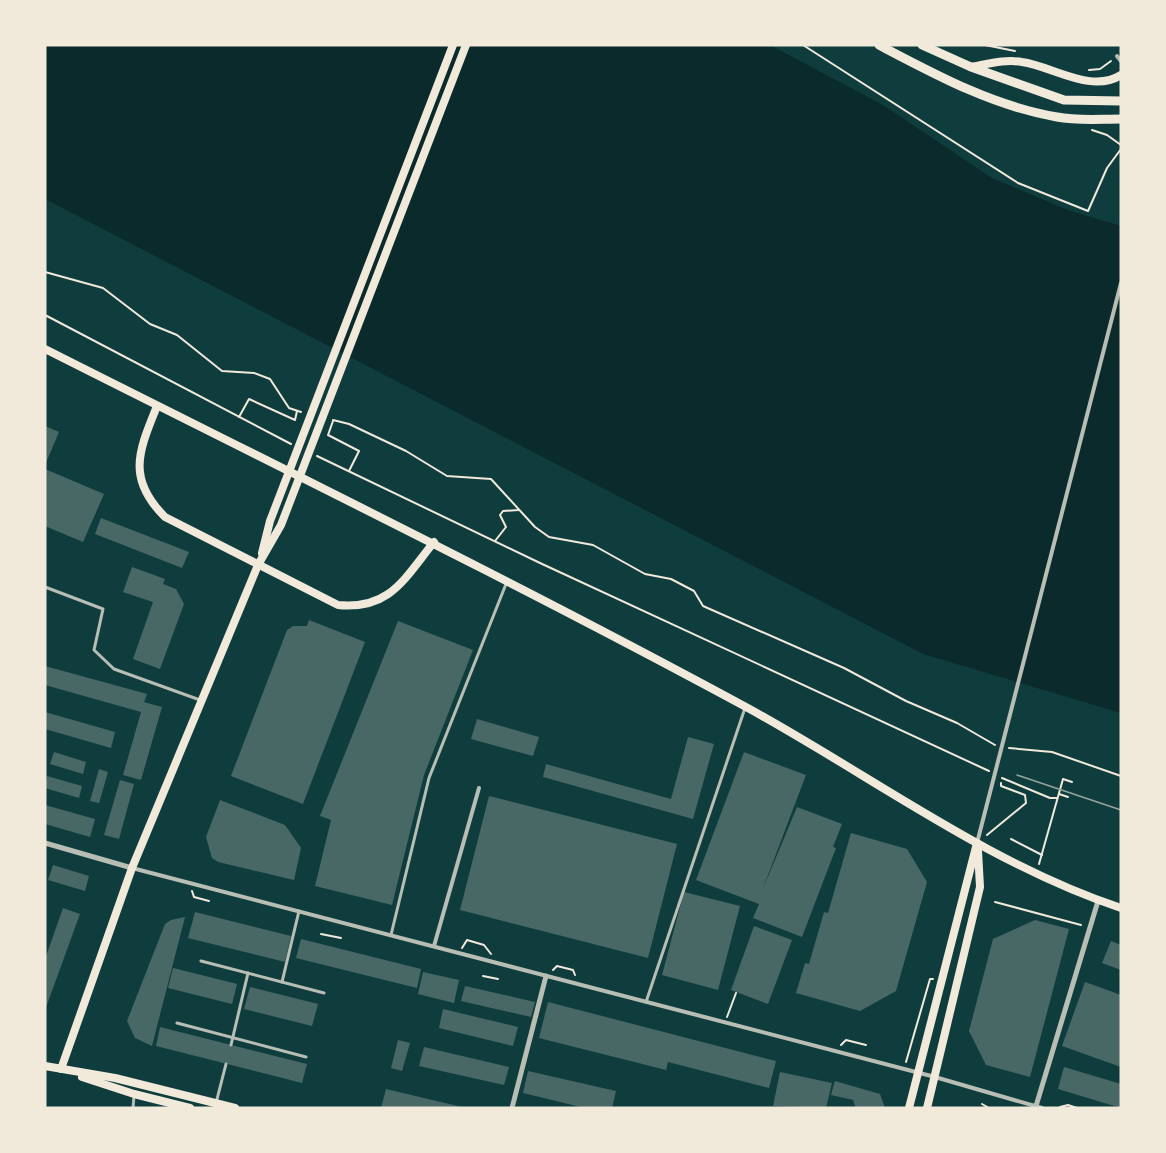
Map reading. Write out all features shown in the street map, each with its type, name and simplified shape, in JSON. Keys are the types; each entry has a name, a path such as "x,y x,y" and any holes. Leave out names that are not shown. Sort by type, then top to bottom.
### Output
{"highway":[{"path":"879,45 979,94 1015,106 1058,118 1121,119"},
{"path":"922,45 934,48 971,67 1064,100 1121,101"}],"main road":[{"path":"258,566 270,521 453,45"},
{"path":"61,1069 132,868 258,566 281,525 466,45"},
{"path":"971,67 1008,61 1024,62 1075,78 1097,81 1121,75"},
{"path":"45,349 508,581 840,760 977,843 1098,901 1121,908"},
{"path":"158,406 140,449 139,468 143,487 152,504 165,517 258,566 338,605 358,607 378,602 395,591 434,542"},
{"path":"909,1108 977,843"},
{"path":"927,1108 981,887 977,843"},
{"path":"45,1066 115,1078 236,1108"},
{"path":"61,1069 134,1094 190,1108"}],"street":[{"path":"1117,56 1121,61"},
{"path":"977,843 1121,284"},
{"path":"434,946 479,788"},
{"path":"45,843 189,883 834,1050 1039,1107 1098,901"},
{"path":"512,1108 546,976"}],"lane":[{"path":"391,935 429,778 508,581"},
{"path":"45,587 104,609 94,650 114,669 202,701"},
{"path":"646,1002 745,707"},
{"path":"282,982 299,911"},
{"path":"201,961 324,993"},
{"path":"231,1045 248,973"},
{"path":"177,1023 306,1057"},
{"path":"216,1103 226,1064"},
{"path":"133,1108 134,1094"}],"path":[{"path":"803,45 1018,183 1088,211 1107,168 1121,149"},
{"path":"1085,71 1100,69 1117,56"},
{"path":"45,272 103,288 150,324 177,335 222,371 254,373 270,379 289,408 306,413"},
{"path":"45,315 301,448"},
{"path":"239,417 249,399 295,420 297,411"},
{"path":"324,418 406,451 447,476 491,478 535,527 549,537 592,545 645,574 671,579 694,591 703,606 844,668 906,701 957,723 991,745 1052,752 1121,776"},
{"path":"333,420 328,435 359,451 349,471"},
{"path":"310,453 996,774"},
{"path":"495,541 506,527 500,515 503,511 519,510"},
{"path":"977,843 1026,803 1025,795 1001,786 1002,777 1050,798 1057,798"},
{"path":"1037,873 1063,779 1072,782"},
{"path":"1059,794 1068,797"},
{"path":"1011,839 1042,855"},
{"path":"189,883 194,897 209,901"},
{"path":"995,902 1090,927"},
{"path":"321,934 341,938"},
{"path":"458,953 467,940 484,945 491,955"},
{"path":"546,976 557,966 573,970 577,978"},
{"path":"483,976 498,979"},
{"path":"725,1022 736,993"},
{"path":"906,1065 924,1002"},
{"path":"834,1050 846,1040 866,1046"},
{"path":"982,1104 988,1108"},
{"path":"1060,1107 1068,1105 1077,1108"}],"water":[{"path":"45,45 770,45 883,105 992,178 1068,210 1121,226 1121,713 923,654 45,199"}],"building":[{"path":"45,426 59,432 45,465"},
{"path":"45,469 104,494 83,542 45,526"},
{"path":"101,518 189,552 182,568 95,534"},
{"path":"132,567 165,579 163,584 176,589 184,604 160,669 133,659 153,602 123,592"},
{"path":"309,620 365,642 303,804 231,776 287,630 293,626 307,626"},
{"path":"398,621 473,650 424,775 392,905 315,886 331,820 320,816"},
{"path":"45,666 147,694 144,702 162,707 141,780 123,775 141,712 45,685"},
{"path":"45,712 115,732 111,748 45,729"},
{"path":"477,719 539,737 533,756 471,739"},
{"path":"688,737 714,744 693,819 543,777 546,764 671,799"},
{"path":"54,752 86,762 83,774 50,764"},
{"path":"744,752 806,775 762,891 797,807 842,824 833,847 836,848 802,937 753,918 759,904 696,880"},
{"path":"99,769 108,772 99,803 90,801"},
{"path":"47,776 82,786 79,798 45,788"},
{"path":"120,780 134,784 119,839 104,835"},
{"path":"489,796 677,844 648,958 460,910"},
{"path":"220,800 285,825 301,848 294,880 218,862 212,858 206,837"},
{"path":"45,805 95,819 90,837 45,824"},
{"path":"851,833 907,849 927,882 896,991 860,1011 796,993 805,963 809,964 824,912 828,913"},
{"path":"53,865 89,876 85,891 48,880"},
{"path":"684,892 740,906 718,990 662,975"},
{"path":"63,908 80,914 45,1010 45,959"},
{"path":"195,912 291,936 285,962 188,938"},
{"path":"185,917 152,1046 135,1038 127,1021 165,924"},
{"path":"1035,920 1069,929 1030,1077 986,1065 969,1031 993,939"},
{"path":"754,926 792,940 768,1004 731,990"},
{"path":"301,939 421,969 417,988 296,958"},
{"path":"1111,941 1121,945 1121,970 1102,963"},
{"path":"173,968 237,984 232,1004 168,988"},
{"path":"423,972 459,980 454,1003 418,994"},
{"path":"1085,982 1121,995 1121,1067 1062,1046"},
{"path":"465,986 535,1002 531,1017 461,1001"},
{"path":"250,987 318,1004 312,1026 244,1009"},
{"path":"548,1002 776,1061 769,1088 668,1062 666,1070 539,1038"},
{"path":"443,1009 518,1027 513,1046 439,1028"},
{"path":"160,1027 307,1064 302,1083 156,1046"},
{"path":"398,1040 410,1043 402,1071 391,1068"},
{"path":"424,1047 509,1067 504,1085 419,1066"},
{"path":"1064,1067 1121,1084 1121,1108 1058,1089"},
{"path":"528,1071 616,1091 612,1108 585,1108 523,1093"},
{"path":"780,1072 832,1083 826,1108 773,1106"},
{"path":"835,1081 880,1094 885,1108 856,1108 853,1100 831,1095"},
{"path":"386,1089 462,1107 462,1108 381,1108"}],"tram line":[{"path":"1017,775 1121,810"}]}
